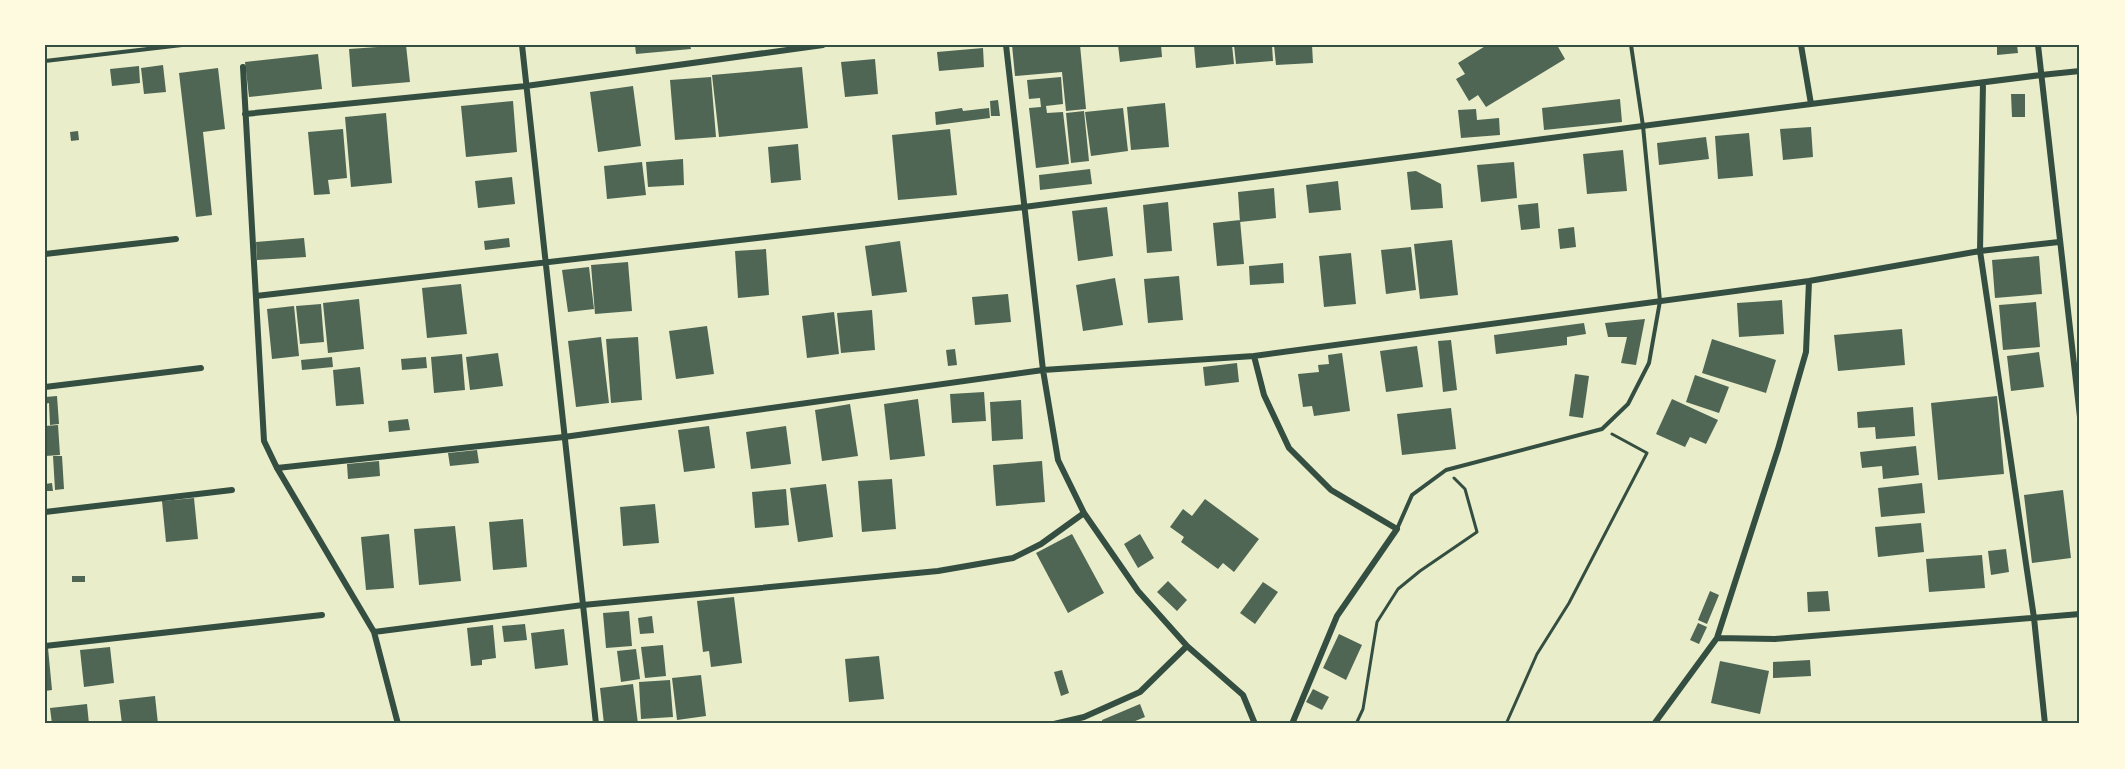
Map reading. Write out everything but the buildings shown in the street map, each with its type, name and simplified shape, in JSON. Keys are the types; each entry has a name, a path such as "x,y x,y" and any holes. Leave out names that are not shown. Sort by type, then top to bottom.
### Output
{"street":[{"path":"522,45 596,724"},
{"path":"245,114 526,86 823,45"},
{"path":"1006,45 1043,370 1058,460 1084,513 1138,591 1187,646 1243,695 1255,724"},
{"path":"1801,45 1811,104"},
{"path":"2038,45 2080,417"},
{"path":"243,67 264,441 277,468 374,632 398,724"},
{"path":"256,296 1024,207 2080,71"},
{"path":"1983,83 1980,251 2034,618 2045,724"},
{"path":"45,255 176,239"},
{"path":"277,468 564,437 1043,370 1254,356 1809,281 1980,251 2060,242"},
{"path":"1654,724 1717,638 1778,449 1806,352 1809,281"},
{"path":"1254,356 1264,395 1289,448 1331,490 1397,529 1337,616 1292,724"},
{"path":"45,387 201,369"},
{"path":"45,512 232,490"},
{"path":"374,632 583,605 938,571 1013,558 1041,544 1084,513"},
{"path":"1717,638 1775,639 2080,614"},
{"path":"45,646 322,615"},
{"path":"1054,724 1084,717 1140,692 1187,646"}],"lane":[{"path":"45,62 182,45"},
{"path":"1397,529 1412,495 1446,470 1602,429 1628,404 1649,363 1659,301 1643,126 1631,45"}],"path":[{"path":"1506,724 1537,654 1569,603 1647,453 1602,429"},
{"path":"1356,724 1363,709 1377,622 1398,589 1477,532 1465,489 1446,470"}]}
